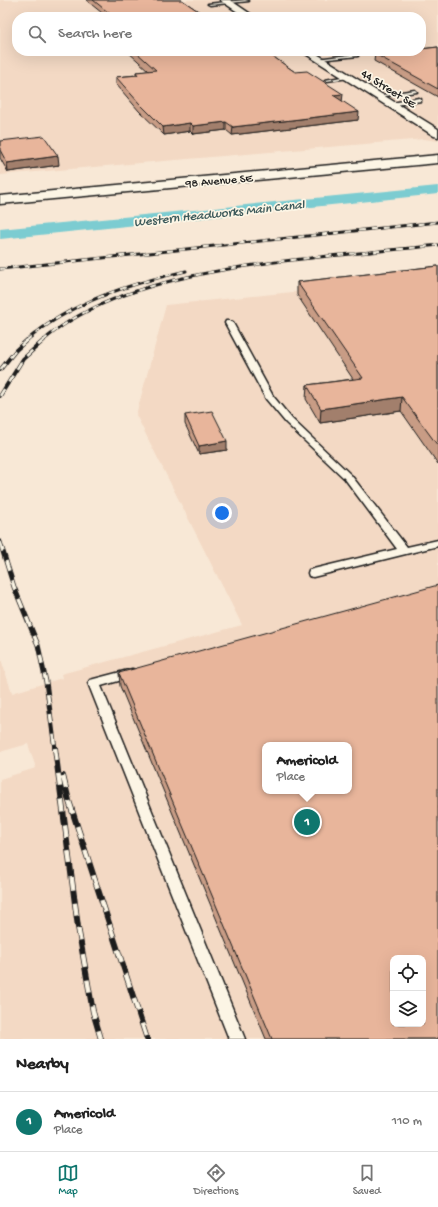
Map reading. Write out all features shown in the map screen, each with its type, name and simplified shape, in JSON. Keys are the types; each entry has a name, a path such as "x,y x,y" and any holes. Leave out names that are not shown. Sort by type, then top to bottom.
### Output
{"street":[{"path":"226,1 244,12"},
{"name":"44 Street SE","path":"314,56 438,134"},
{"name":"98 Avenue SE","path":"0,200 438,159"}],"lane":[{"path":"210,4 226,1 247,1"},
{"path":"319,59 347,56"},
{"path":"327,80 348,77"},
{"path":"377,96 415,91"},
{"path":"390,104 419,100"},
{"path":"229,323 269,397 289,422 348,477 404,551"},
{"path":"313,573 438,543"},
{"path":"140,670 94,683 237,1039"}],"shaded area":[{"path":"0,0 438,0 438,141 424,139 0,175"},
{"path":"438,277 438,1039 0,1039 0,779 36,768 28,744 0,752 0,656 12,693 62,678 61,674 242,625 136,415 166,305"}],"building":[{"path":"93,0 182,0 200,12 108,12"},
{"path":"438,47 438,89 379,56 426,56 426,48"},
{"path":"141,56 272,56 295,72 307,71 343,94 333,95 359,112 233,127 226,122 193,126 190,123 163,127 116,77 138,75 136,72 156,70"},
{"path":"44,136 58,156 7,163 0,150 0,141"},
{"path":"438,266 438,446 402,397 321,409 307,385 363,378 297,282"},
{"path":"212,411 227,441 199,446 185,415"},
{"path":"438,585 438,1039 272,1039 119,673"}],"waterway":[{"name":"Western Headworks Main Canal","path":"0,234 438,190"}],"railway":[{"path":"0,269 438,222"},
{"path":"43,341 80,315 125,295 176,280 230,269 286,261 438,245"},
{"path":"26,341 43,327 81,305 143,282 186,271"},
{"path":"0,370 16,350 27,340"},
{"path":"0,396 23,359 44,340"},
{"path":"0,542 14,587 38,645 46,682 55,749"},
{"path":"55,748 78,927 93,1012 101,1039"},
{"path":"63,776 69,801 147,1039"}],"place":[{"name":"Americold","path":"307,822"}]}
